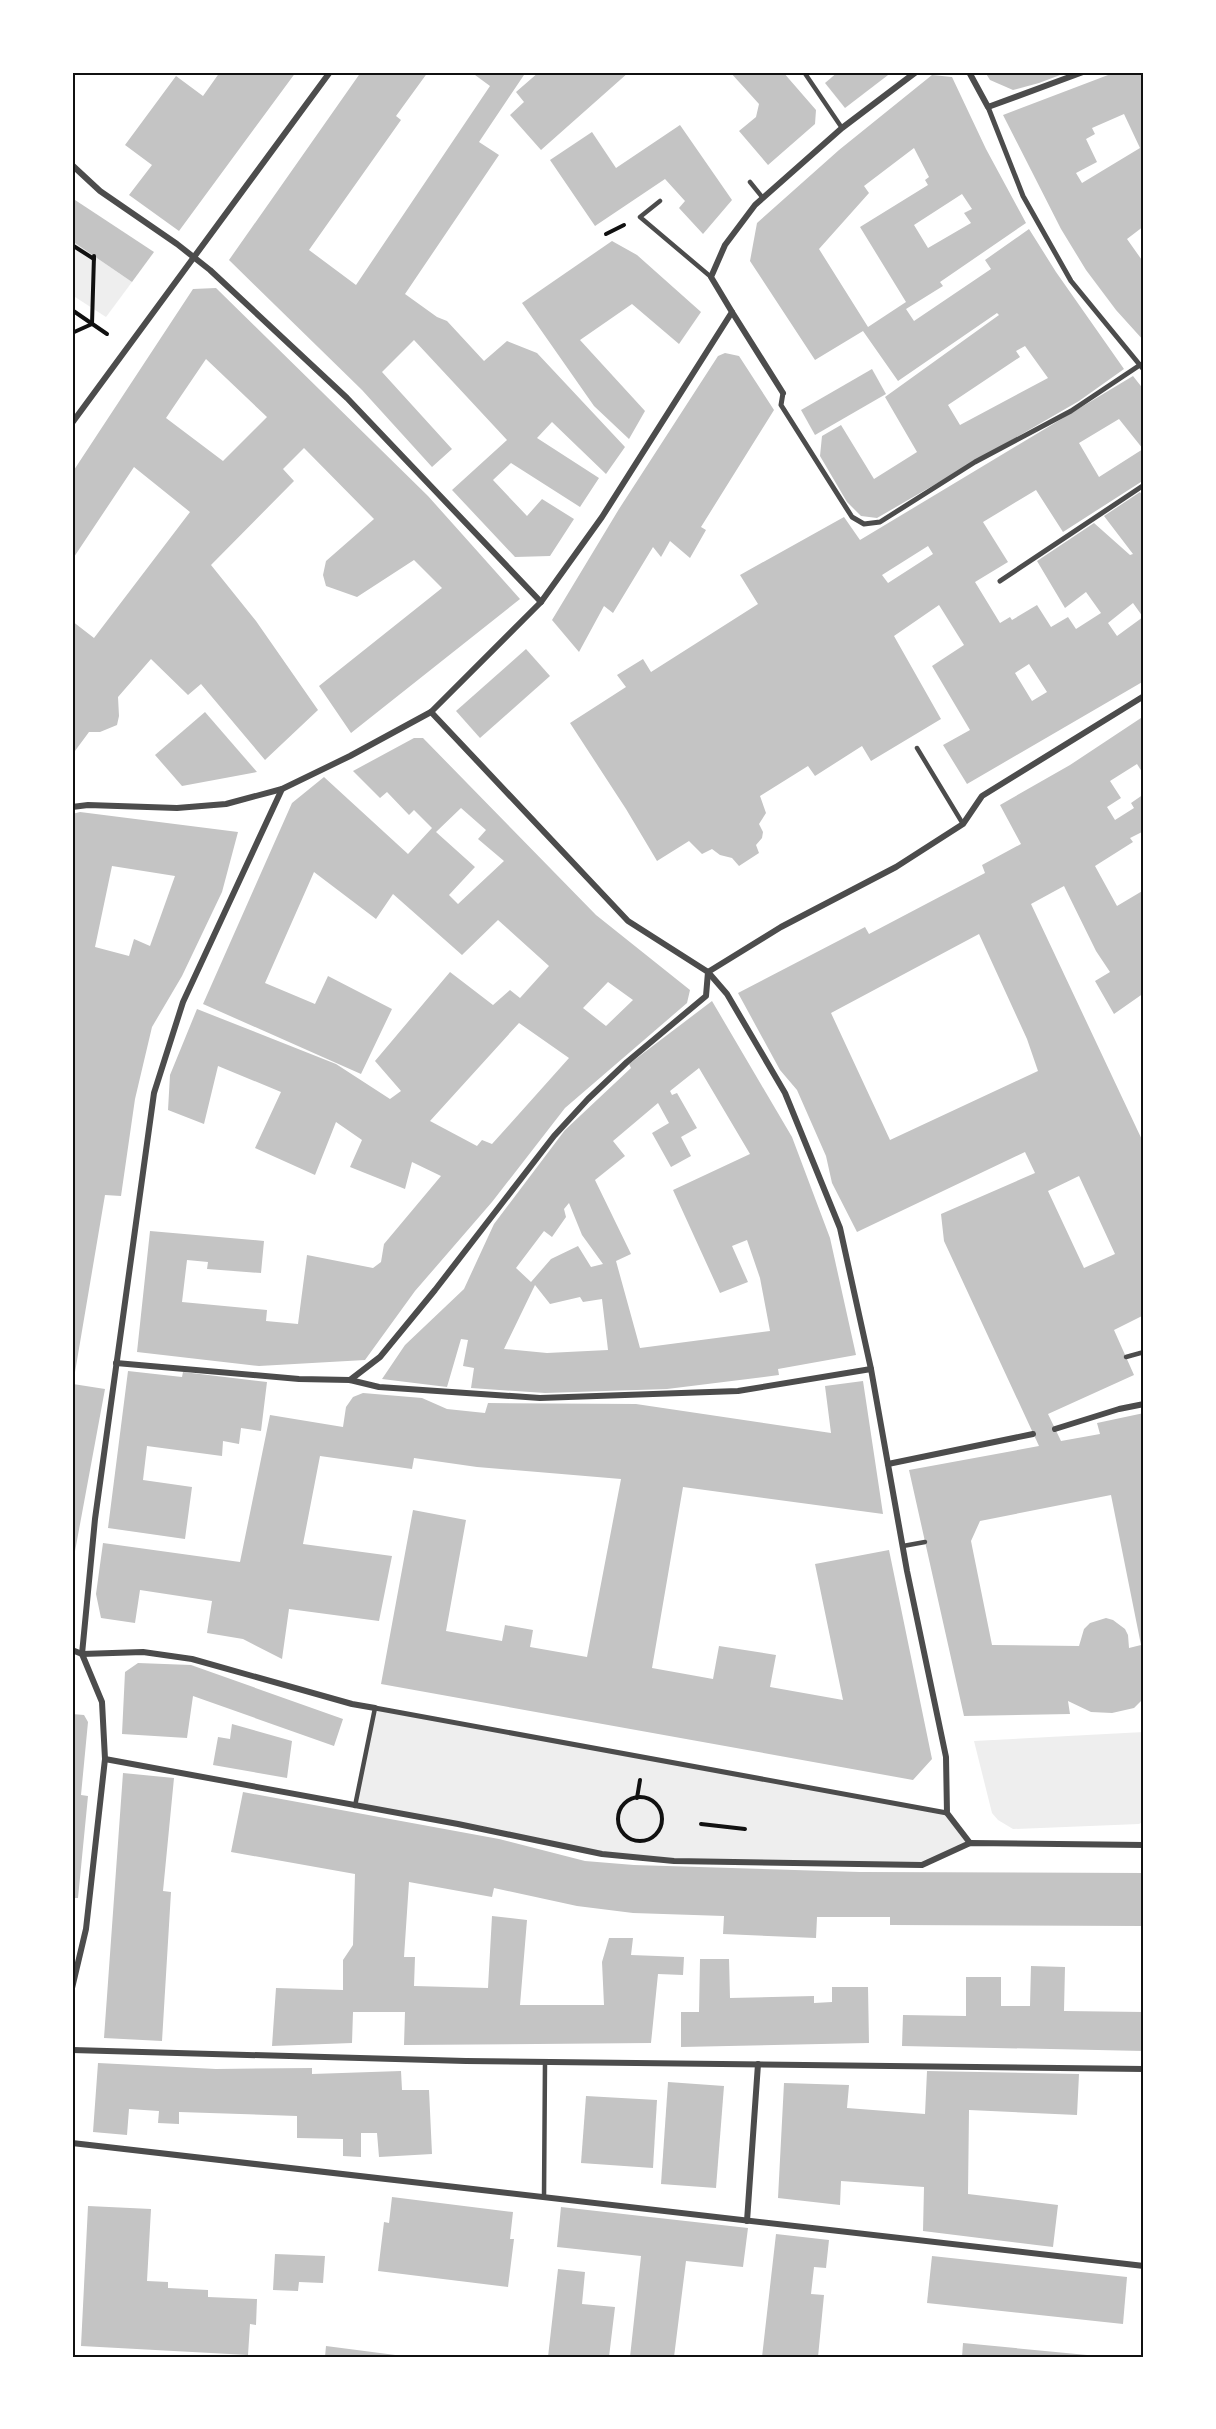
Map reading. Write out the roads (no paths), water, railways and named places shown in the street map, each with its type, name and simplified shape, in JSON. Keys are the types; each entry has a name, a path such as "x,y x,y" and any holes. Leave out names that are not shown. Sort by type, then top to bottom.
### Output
{"street":[{"path":"72,423 330,72"},
{"path":"916,72 842,128 755,205 725,245 711,277 783,393 781,405 852,517 864,524 880,522 975,462 1071,411 1142,367 1071,281 1023,196 988,107 969,72"},
{"path":"988,107 1083,72"},
{"path":"72,165 82,172 99,191 177,244 210,270 347,398 541,602"},
{"path":"72,807 88,805 177,808 226,804 282,789 350,756 431,712 541,602 602,517 732,312"},
{"path":"1000,581 1144,485"},
{"path":"708,972 781,927 896,867 963,824 982,796 1144,696"},
{"path":"431,712 628,921 708,972 727,994 789,1103 840,1228 872,1369 903,1546 946,1757 947,1814 970,1843"},
{"path":"72,1988 75,1955 86,1929 105,1759 102,1701 82,1654 116,1363 154,1093 183,1002 282,789"},
{"path":"350,1380 380,1356 435,1290 567,1121 627,1062 706,996 708,972"},
{"path":"116,1363 299,1379 350,1380 379,1387 540,1398 738,1391 872,1369"},
{"path":"1055,1429 1119,1409 1144,1404"},
{"path":"888,1464 1033,1434"},
{"path":"72,1650 82,1654 143,1652 192,1659 352,1704 947,1814"},
{"path":"105,1759 458,1824 602,1854 674,1861 922,1865 970,1843 1144,1845"},
{"path":"72,2050 545,2062 1144,2069"},
{"path":"747,2221 758,2064"},
{"path":"72,2144 1144,2266"}],"lane":[{"path":"804,72 842,128"},
{"path":"750,182 764,198"},
{"path":"660,201 640,217 711,277"},
{"path":"917,748 963,824"},
{"path":"1126,1357 1144,1352"},
{"path":"903,1546 925,1542"},
{"path":"355,1806 375,1708"},
{"path":"544,2197 545,2062"}]}
